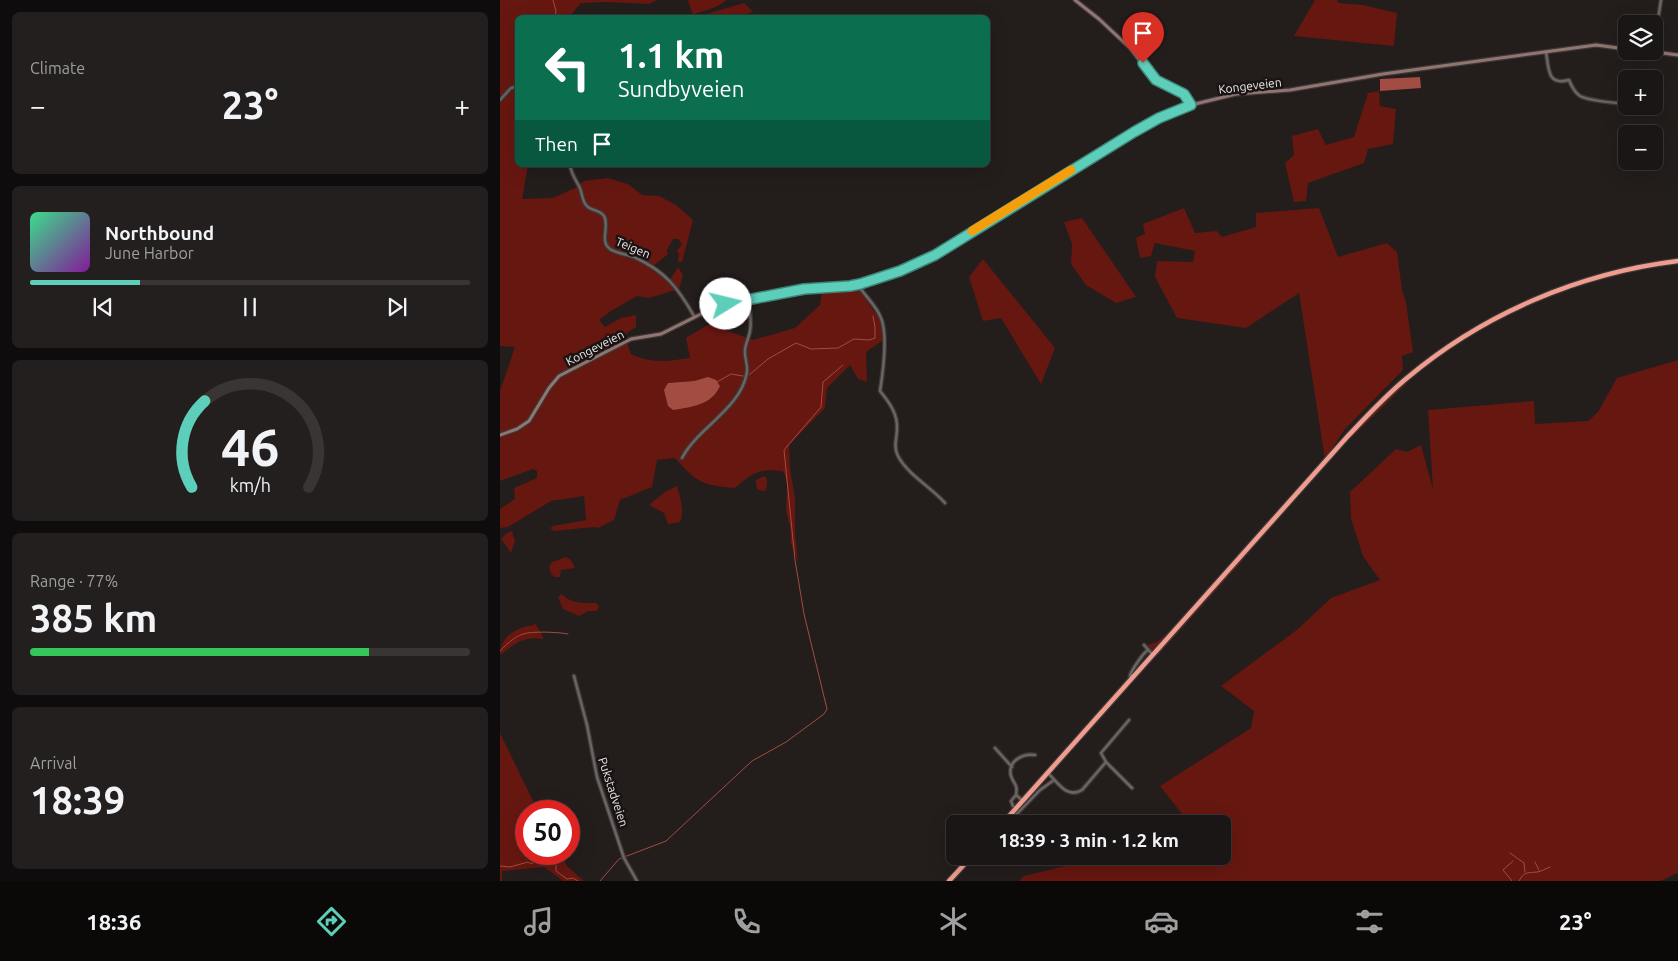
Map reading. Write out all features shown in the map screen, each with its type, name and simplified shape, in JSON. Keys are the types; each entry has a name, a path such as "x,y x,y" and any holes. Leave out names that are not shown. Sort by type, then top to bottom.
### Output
{"highway":[{"path":"1010,815 1347,437 1373,409 1424,365 1476,329 1542,296 1608,274 1678,261"},
{"path":"950,881 964,865"}],"main road":[{"path":"1075,0 1130,48 1156,80 1184,94 1191,105"},
{"name":"Kongeveien","path":"500,435 517,428 529,420 550,388 563,374 596,359 624,342 661,334 716,306 804,289 850,286 900,271 930,257 1144,126 1191,105 1241,94 1285,91 1365,76 1596,45 1618,47"},
{"path":"1663,53 1678,55"}],"street":[{"path":"1659,15 1661,0"},
{"path":"1546,52 1551,77 1556,81 1568,80 1574,91 1582,97 1618,104"},
{"path":"500,100 511,88 515,87"},
{"name":"Teigen","path":"571,167 574,178 580,187 584,203 589,208 600,212 604,217 608,247 613,251 644,261 662,273 677,289 694,316"},
{"path":"860,284 861,289 879,313 883,322 884,350 880,391 891,405 895,414 897,455 910,471 945,503"},
{"path":"682,458 699,435 730,404 745,378 747,370 745,352 751,325 748,300"},
{"path":"1144,645 1153,655"},
{"path":"1133,678 1130,676 1130,673 1139,663 1142,654 1148,650"},
{"name":"Pukstadveien","path":"574,676 587,725 594,767 623,857 637,881"},
{"path":"1129,720 1101,751 1101,755 1132,788"},
{"path":"995,748 1012,767"},
{"path":"1012,806 1011,799 1016,795 1017,785 1011,774 1012,767 1017,758 1030,754 1035,755"},
{"path":"1048,773 1066,791 1072,794 1082,790 1106,762"},
{"path":"1016,815 1040,790 1054,780"},
{"path":"1016,795 1023,801"}],"shaded area":[{"path":"500,0 657,0 649,4 581,3 571,15 515,15 515,167 528,167 522,199 553,198 577,187 584,181 608,178 628,184 642,195 659,196 676,205 693,220 682,262 678,262 679,254 677,251 682,244 678,239 673,239 667,250 668,254 651,268 670,280 678,267 683,275 679,289 649,298 637,296 599,320 605,327 621,318 636,315 636,327 624,335 631,354 638,357 667,361 690,358 686,338 709,324 753,340 795,328 820,305 822,289 860,291 881,321 883,340 866,352 867,382 858,379 850,365 827,388 825,408 789,445 790,468 795,499 795,534 798,563 791,543 790,526 786,511 787,484 782,471 762,471 751,475 735,488 724,487 707,484 695,478 675,458 657,460 652,487 620,500 614,520 598,528 554,531 550,528 586,520 584,496 551,501 508,527 500,528 500,509 515,499 514,488 537,478 537,471 533,469 500,481 500,391 515,347 500,346","holes":["708,377 673,410 668,383 694,381"]},
{"path":"688,0 726,0 715,7 693,15"},
{"path":"1315,0 1337,0 1339,3 1363,5 1397,13 1394,46 1294,36"},
{"path":"744,3 753,12 743,15 703,15"},
{"path":"1420,77 1421,88 1380,91 1380,79"},
{"path":"1379,91 1380,106 1396,109 1393,144 1368,149 1364,163 1308,183 1306,201 1294,202 1285,163 1294,155 1292,136 1318,129 1326,145 1354,137 1368,93"},
{"path":"1184,208 1195,233 1217,231 1222,237 1256,227 1256,213 1319,208 1338,257 1387,243 1397,252 1413,352 1402,356 1403,370 1345,429 1325,459 1299,293 1246,328 1177,318 1155,277 1157,261 1193,262 1195,251 1155,243 1151,256 1140,258 1136,238 1145,234 1143,224"},
{"path":"1082,218 1136,297 1116,303 1086,285 1071,264 1072,244 1064,222"},
{"path":"983,259 1055,348 1041,384 1001,318 983,321 969,277"},
{"path":"1678,360 1678,873 1660,881 1019,881 1024,876 1069,865 1231,865 1231,815 1183,815 1160,786 1251,728 1254,711 1221,686 1298,629 1331,598 1380,580 1363,556 1351,519 1350,492 1396,449 1407,452 1421,445 1433,489 1428,410 1534,401 1535,424 1588,421 1598,412 1617,378"},
{"path":"708,377 716,380 720,386 712,397 700,404 687,408 673,410 668,406 664,390 668,383 694,381"},
{"path":"1407,383 1350,439 1371,415"},
{"path":"764,476 767,481 766,489 765,491 758,490 756,480"},
{"path":"677,486 682,504 681,518 680,522 668,524 664,513 649,505 665,492"},
{"path":"512,531 515,541 511,553 501,539"},
{"path":"566,557 571,560 575,568 561,570 560,577 555,577 551,574 549,566 552,562"},
{"path":"1243,560 1158,655 1158,653"},
{"path":"562,594 569,600 582,603 596,603 599,606 597,611 588,611 579,616 563,609 558,597"},
{"path":"535,623 544,639 537,638 520,641 500,655 506,638 516,630 534,625"},
{"path":"1171,630 1155,648 1151,650 1148,647 1148,645 1157,642"},
{"path":"500,733 533,800 515,800 515,865 566,865 584,881 563,881 544,867 502,871 502,881 500,881"}],"waterway":[{"path":"553,0 555,15"},
{"path":"749,375 768,359 796,343 811,349 838,348 854,339 869,340 875,338 873,316"},
{"path":"600,881 619,859 666,841 752,761 786,742 824,714 827,709 804,614 795,560 784,450 821,407 823,382 843,365"},
{"path":"717,382 731,374 743,376"},
{"path":"500,651 508,643 523,634 532,632 568,634"},
{"path":"1510,853 1524,863 1525,872"},
{"path":"500,866 510,867 528,862 532,864 534,858 548,856 556,864 556,871 567,879 573,878 578,881"},
{"path":"1512,881 1503,870 1513,861"},
{"path":"1535,862 1539,870"},
{"path":"1519,881 1526,873 1539,872 1550,867"}],"slow traffic":[{"path":"972,231 1071,170"}],"route":[{"path":"726,304 804,289 853,286 914,265 935,255 1144,126 1191,105 1188,98 1180,91 1163,85 1156,80 1143,63"}]}
